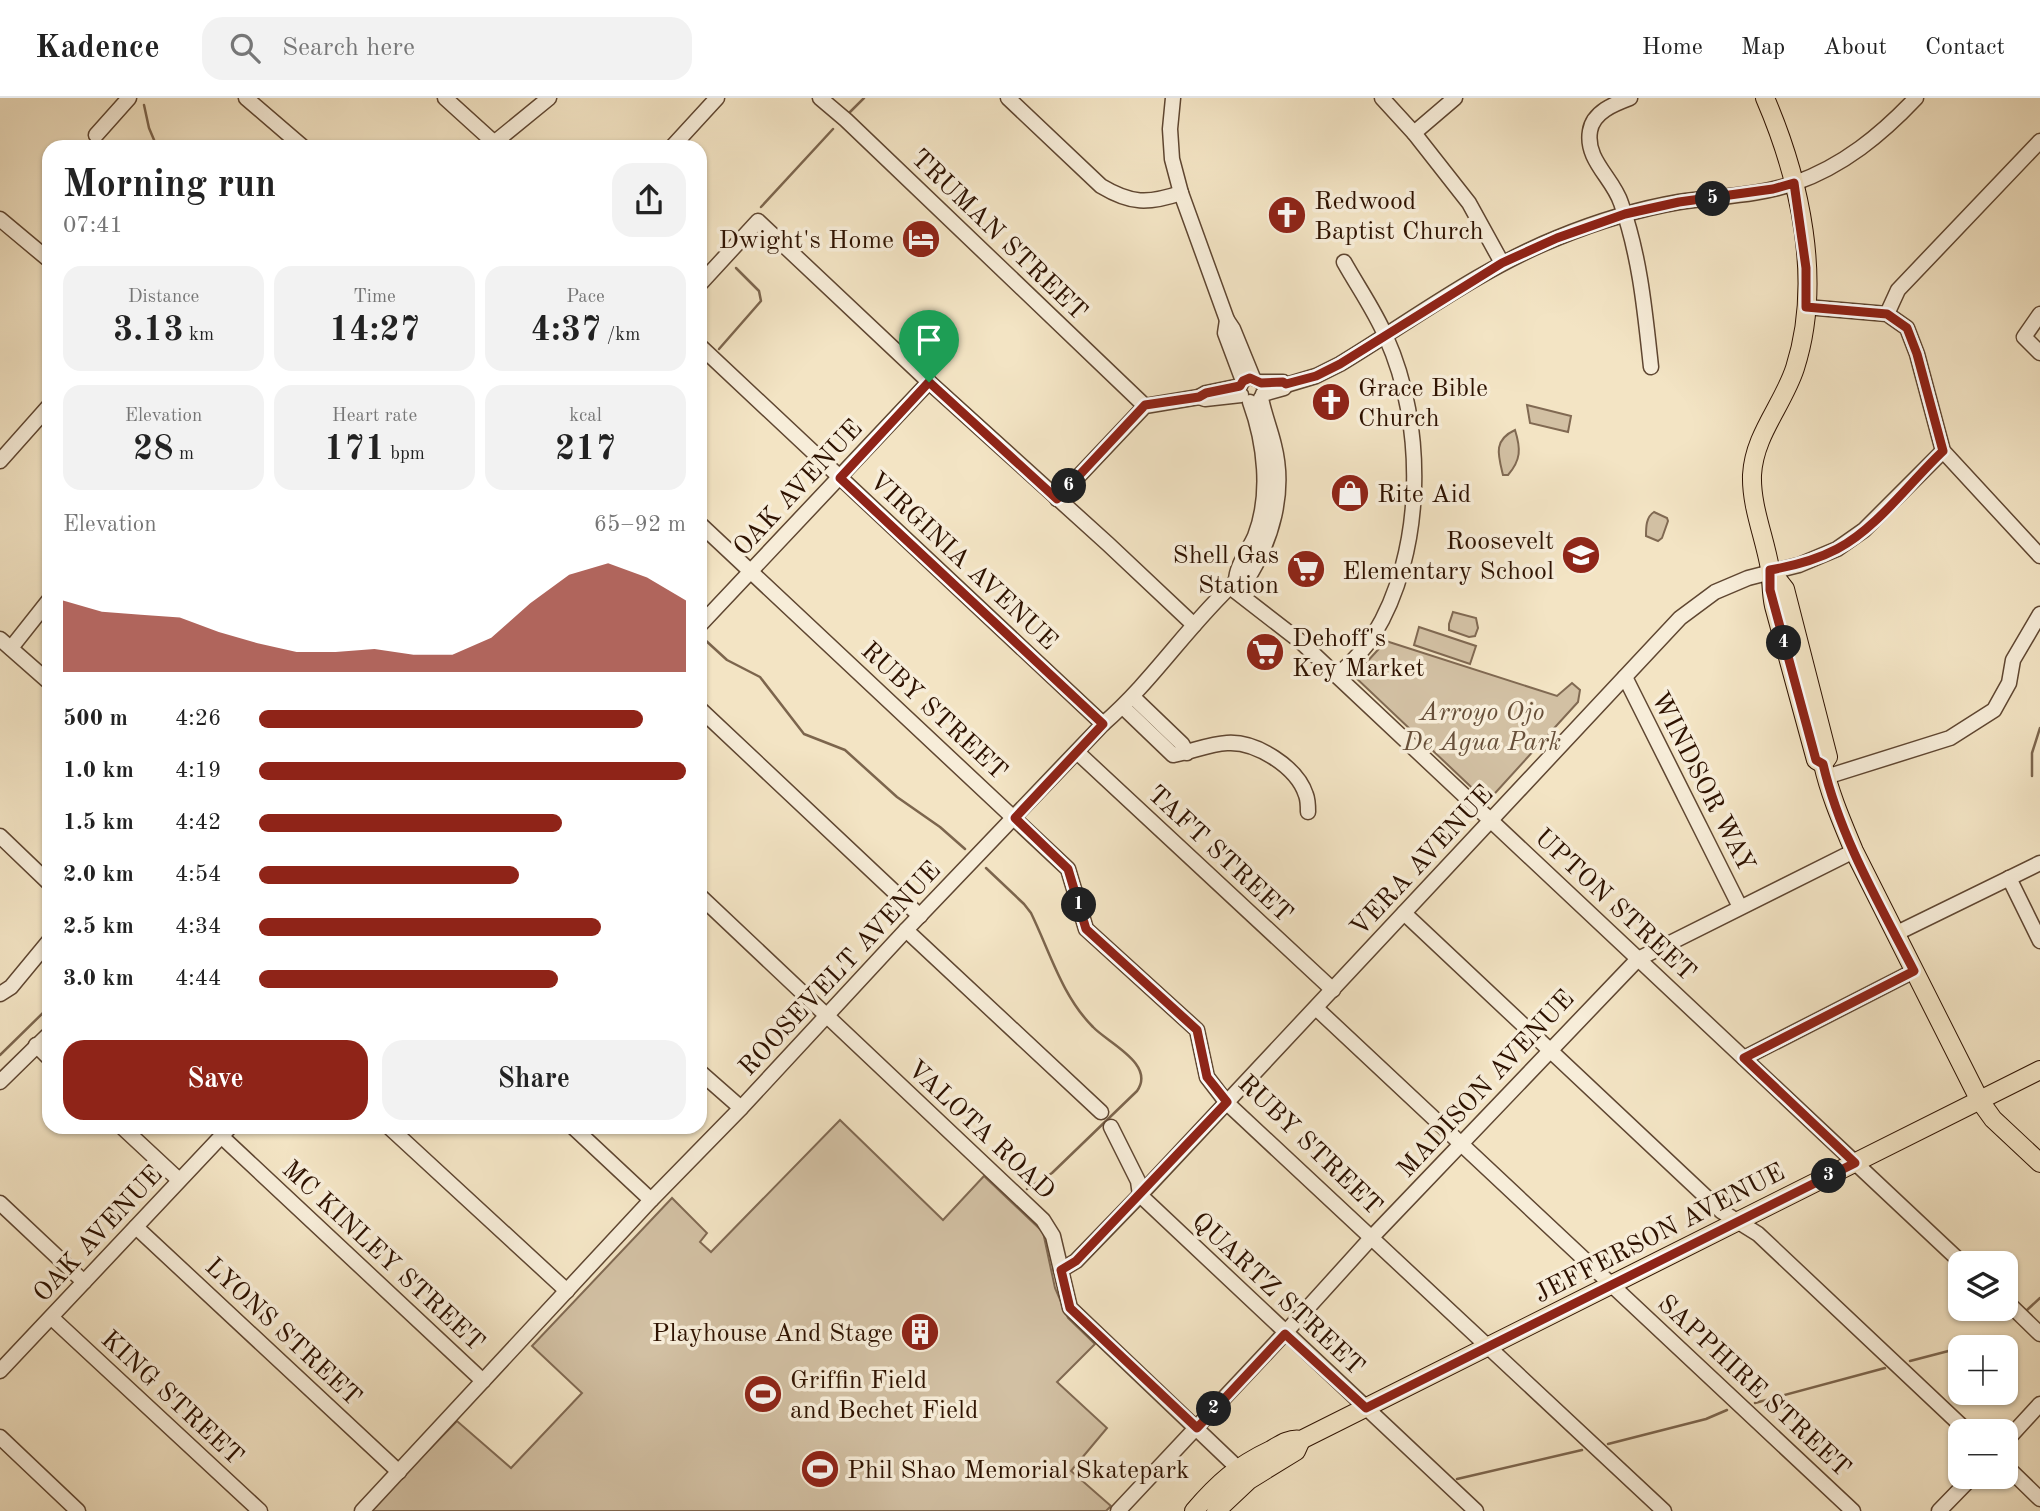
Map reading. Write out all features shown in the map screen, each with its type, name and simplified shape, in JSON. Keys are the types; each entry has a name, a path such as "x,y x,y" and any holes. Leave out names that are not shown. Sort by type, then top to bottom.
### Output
{"main road":[{"path":"1765,98 1777,126 1794,183 1806,268 1803,335 1795,368 1759,442 1754,465 1753,491 1770,570 1785,589 1828,757 1825,771 1836,809 1854,851 1980,1101 1993,1119 2040,1163"},
{"name":"JEFFERSON AVENUE","path":"1194,1511 1210,1491 1244,1474 1292,1439 1301,1440 1366,1408 2040,1070"},
{"name":"JEFFERSON AVENUE","path":"1216,1511 1244,1474"}],"street":[{"path":"96,135 129,98"},
{"path":"246,98 290,140"},
{"path":"445,98 489,140"},
{"path":"500,140 549,98"},
{"path":"678,140 717,98"},
{"name":"TRUMAN STREET","path":"820,98 1145,405"},
{"path":"1007,98 1101,186 1119,197 1142,202 1181,193"},
{"name":"ROOSEVELT AVENUE","path":"362,1511 906,930 1103,724 1128,702 1233,584 1262,515 1262,439 1252,390 1233,329 1227,320 1181,193 1172,159 1170,129 1173,98"},
{"path":"1382,98 1414,132 1469,203 1502,263"},
{"path":"1414,132 1455,98"},
{"path":"1630,98 1606,109 1595,118 1590,130 1593,156 1614,186 1625,214 1641,279 1651,367"},
{"path":"1057,499 1145,405 1199,397 1206,393 1284,388 1286,384 1316,376 1386,336 1502,263 1557,238 1625,214 1679,202 1749,194 1794,183 1838,163 1862,148 1891,124 1916,98"},
{"path":"1887,314 1898,290 2040,141"},
{"path":"707,276 758,221 929,382 1108,544 1179,614 1194,625"},
{"path":"1,223 42,255"},
{"path":"1337,676 1373,637 1394,591 1413,517 1414,454 1407,404 1386,336 1344,262"},
{"path":"1806,307 1887,314 1907,328 1917,354 1943,451 2040,555"},
{"path":"2040,314 2024,337 2040,353"},
{"name":"VIRGINIA AVENUE","path":"707,353 1103,724"},
{"name":"OAK AVENUE","path":"707,617 929,382"},
{"path":"0,461 42,414"},
{"name":"VERA AVENUE","path":"1061,1270 1076,1261 1140,1195 1680,618 1714,592 1770,570 1798,565 1837,549 1861,533 1943,451"},
{"name":"RUBY STREET","path":"707,530 1068,869 1086,929 1197,1030 1207,1077 1227,1102 1664,1511"},
{"name":"UPTON STREET","path":"1233,584 1301,642 1949,1251"},
{"path":"42,607 5,643 42,676"},
{"path":"1825,771 1950,738 1994,710 2009,683 2013,660 2040,614"},
{"name":"WINDSOR WAY","path":"1625,677 1740,907"},
{"path":"1128,702 1173,755 1228,743 1246,744 1266,752 1300,784 1306,795 1308,812"},
{"path":"707,716 920,916"},
{"name":"TAFT STREET","path":"1077,752 1333,990"},
{"path":"0,836 42,876"},
{"name":"MADISON AVENUE","path":"1118,1511 1285,1334 1372,1237 1638,959 1854,851"},
{"path":"1895,934 2040,863"},
{"path":"2009,878 2040,941"},
{"name":"VALOTA ROAD","path":"707,903 1043,1220 1053,1236 1070,1308 1244,1474"},
{"path":"1404,913 1721,1211 1758,1234 1954,1419"},
{"path":"906,930 1101,1112"},
{"path":"0,994 11,986 42,949"},
{"path":"1744,1058 1914,971"},
{"name":"SAPPHIRE STREET","path":"1316,1008 1853,1511"},
{"path":"0,1082 42,1040"},
{"path":"36,1045 42,1051"},
{"path":"707,1078 741,1108"},
{"path":"1111,1127 1138,1181 1140,1195"},
{"path":"130,1134 179,1180"},
{"name":"OAK AVENUE","path":"0,1371 224,1134"},
{"name":"MC KINLEY STREET","path":"228,1134 483,1381"},
{"path":"397,1134 567,1292"},
{"path":"580,1134 651,1200"},
{"name":"QUARTZ STREET","path":"1140,1195 1476,1511"},
{"path":"0,1203 84,1282"},
{"name":"LYONS STREET","path":"136,1227 399,1472"},
{"path":"2018,1313 2040,1334"},
{"name":"KING STREET","path":"52,1318 260,1511"},
{"path":"2018,1428 2040,1404"},
{"path":"0,1437 78,1511"},
{"path":"2018,1478 2040,1499"},
{"path":"1940,1511 1961,1489"}],"green space":[{"path":"1527,405 1571,416 1568,432 1530,423"},
{"path":"1515,430 1518,459 1508,475 1503,475 1499,455 1500,443"},
{"path":"1654,512 1668,521 1662,538 1658,541 1646,536 1648,519"},
{"path":"1453,612 1476,618 1478,628 1475,636 1469,637 1449,630"},
{"path":"1419,627 1476,646 1470,664 1414,645"},
{"name":"Arroyo Ojo De Agua Park","path":"1386,641 1557,696 1572,683 1580,690 1578,702 1487,802 1354,676"},
{"path":"840,1120 943,1220 984,1176 1043,1232 1055,1288 1068,1318 1095,1344 1057,1382 1107,1428 1071,1471 1111,1506 1106,1511 369,1511 457,1421 511,1468 582,1393 532,1346 672,1198 707,1233 700,1242 711,1252"}],"waterway":[{"path":"849,113 864,98"},
{"path":"144,105 154,140"},
{"path":"761,207 833,129"},
{"path":"719,349 761,301 759,291 736,268"},
{"path":"707,642 727,660 760,677 804,734 845,750 897,797 940,827 965,849"},
{"path":"2032,776 2032,753 2040,728"},
{"path":"986,868 1031,913 1065,988 1082,1015 1128,1055 1140,1072 1141,1081 1137,1091 1052,1173 1027,1189"},
{"path":"0,1055 42,1014"},
{"path":"2027,1310 2040,1298"},
{"path":"1910,1361 1948,1351"},
{"path":"1755,1403 1885,1368"},
{"path":"1608,1444 1706,1419 1727,1410"},
{"path":"1457,1479 1582,1450"}],"place":[{"name":"Redwood Baptist Church","path":"1287,215"},
{"name":"Dwight's Home","path":"921,239"},
{"name":"Grace Bible Church","path":"1331,402"},
{"name":"Rite Aid","path":"1350,493"},
{"name":"Roosevelt Elementary School","path":"1581,555"},
{"name":"Shell Gas Station","path":"1306,569"},
{"name":"Dehoff's Key Market","path":"1265,652"},
{"name":"Playhouse And Stage","path":"920,1332"},
{"name":"Griffin Field and Bechet Field","path":"763,1394"},
{"name":"Phil Shao Memorial Skatepark","path":"820,1469"}],"route":[{"path":"1794,183 1806,268 1806,307 1887,314 1907,328 1917,354 1943,451 1861,533 1837,549 1798,565 1770,570 1770,590 1816,760 1823,764 1836,809 1854,851 1914,971 1744,1058 1855,1163 1366,1408 1285,1334 1197,1428 1070,1308 1061,1270 1076,1261 1227,1102 1207,1077 1197,1030 1086,929 1068,869 1015,818 1103,724 840,478 929,382 1057,499 1145,405 1199,397 1240,386 1250,378 1261,383 1292,384 1316,376 1340,364 1502,263 1557,238 1625,214 1679,202 1737,196 1794,183"}]}
